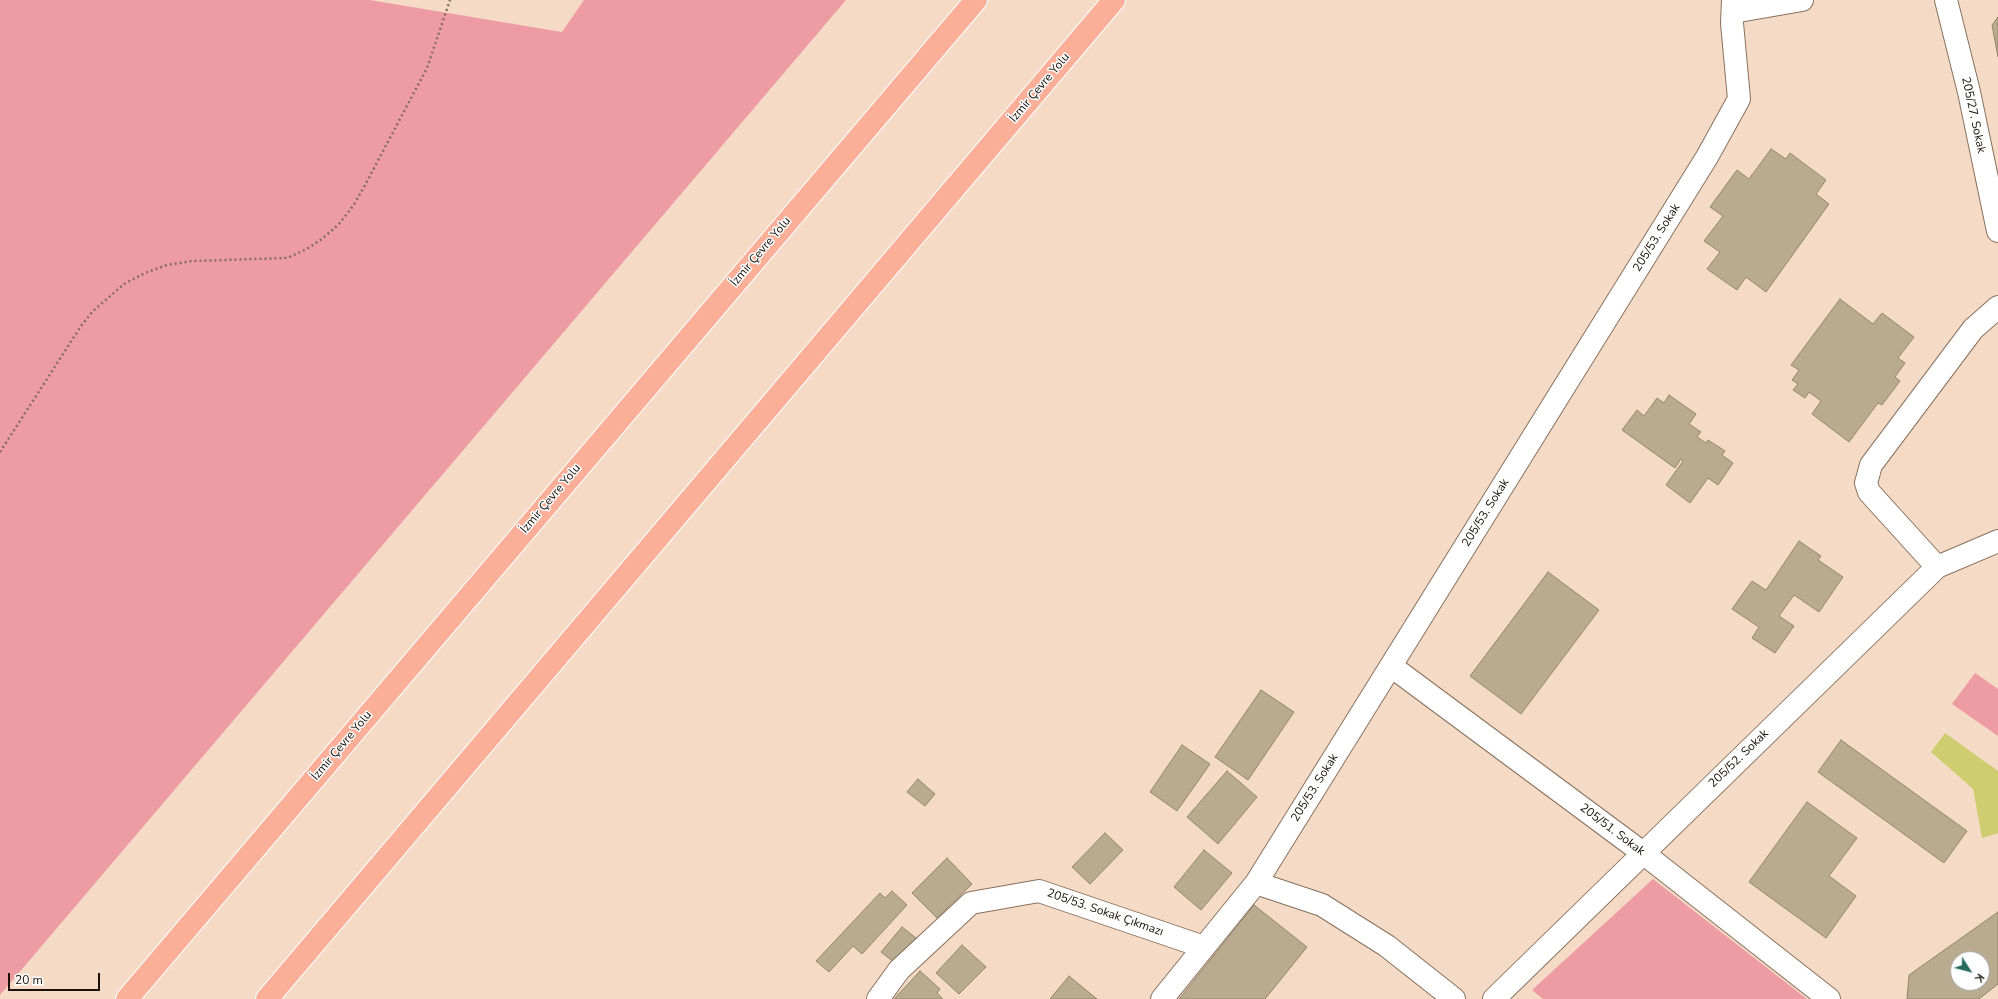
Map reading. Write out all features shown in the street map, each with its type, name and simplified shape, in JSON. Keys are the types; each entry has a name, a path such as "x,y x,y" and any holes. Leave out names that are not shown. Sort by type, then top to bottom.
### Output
{"highway":[{"name":"İzmir Çevre Yolu","path":"127,999 976,0"},
{"name":"İzmir Çevre Yolu","path":"267,999 1114,0"}],"street":[{"path":"1733,6 1802,0"},
{"name":"205/27. Sokak","path":"1946,0 1969,92 1998,230"},
{"name":"205/53. Sokak","path":"1162,999 1256,883 1707,157 1739,99 1732,23 1733,6"},
{"path":"1937,567 1869,492 1866,484 1871,465 1973,329 1998,307"},
{"name":"205/52. Sokak","path":"1494,999 1937,567 1998,541"},
{"name":"205/51. Sokak","path":"1391,666 1643,853 1829,999"},
{"path":"1256,883 1322,905 1387,946 1454,999"},
{"name":"205/53. Sokak Çıkmazı","path":"878,999 899,970 971,903 1039,891 1204,947"}],"path":[{"path":"0,452 81,326 98,306 124,284 145,273 168,265 192,261 287,258 322,239 339,224 353,206 364,187 427,68 450,0"}],"shaded area":[{"path":"0,0 370,0 562,32 584,0 846,0 0,995"},
{"path":"1975,673 1998,689 1998,736 1952,704"},
{"path":"1945,733 1998,771 1998,833 1982,838 1973,789 1931,752"},
{"path":"1653,879 1807,999 1543,999 1532,990"}],"building":[{"path":"1998,17 1998,57 1992,25"},
{"path":"1771,149 1786,159 1790,153 1826,180 1816,194 1829,204 1766,292 1746,277 1737,290 1707,269 1720,252 1704,241 1723,216 1710,207 1737,170 1749,179"},
{"path":"1840,299 1873,324 1882,313 1914,337 1898,358 1905,363 1895,377 1900,381 1882,405 1878,403 1849,442 1812,414 1821,401 1809,392 1805,398 1793,390 1798,384 1792,380 1799,370 1791,365"},
{"path":"1669,395 1696,414 1689,424 1701,432 1697,437 1706,443 1708,440 1725,451 1722,455 1733,463 1718,485 1708,478 1690,503 1666,485 1683,461 1681,459 1675,468 1622,430 1637,410 1644,416 1657,398 1664,403"},
{"path":"1799,541 1821,556 1818,560 1843,577 1819,612 1794,595 1779,616 1794,626 1775,653 1752,638 1759,627 1732,609 1752,581 1766,590"},
{"path":"1548,572 1599,610 1521,714 1470,676"},
{"path":"1261,690 1294,712 1248,780 1215,757"},
{"path":"1841,740 1967,831 1944,863 1818,772"},
{"path":"1182,745 1210,764 1177,811 1150,792"},
{"path":"1227,771 1257,797 1218,844 1187,817"},
{"path":"918,779 935,794 925,806 907,792"},
{"path":"1807,802 1857,838 1829,876 1856,896 1826,938 1749,882"},
{"path":"1105,833 1123,850 1090,884 1072,867"},
{"path":"1204,850 1232,873 1201,910 1174,887"},
{"path":"947,858 972,884 937,918 912,893"},
{"path":"892,891 907,905 862,954 853,946 829,972 816,961 880,893 885,898"},
{"path":"1254,905 1307,947 1265,999 1179,999"},
{"path":"1998,912 1998,984 1990,990 1990,951 1950,951 1950,991 1989,991 1979,999 1907,999 1909,975"},
{"path":"902,927 916,938 895,963 881,952"},
{"path":"962,945 986,967 959,994 936,973"},
{"path":"920,971 940,989 937,993 943,999 894,999"},
{"path":"1069,976 1097,999 1050,999"}]}
